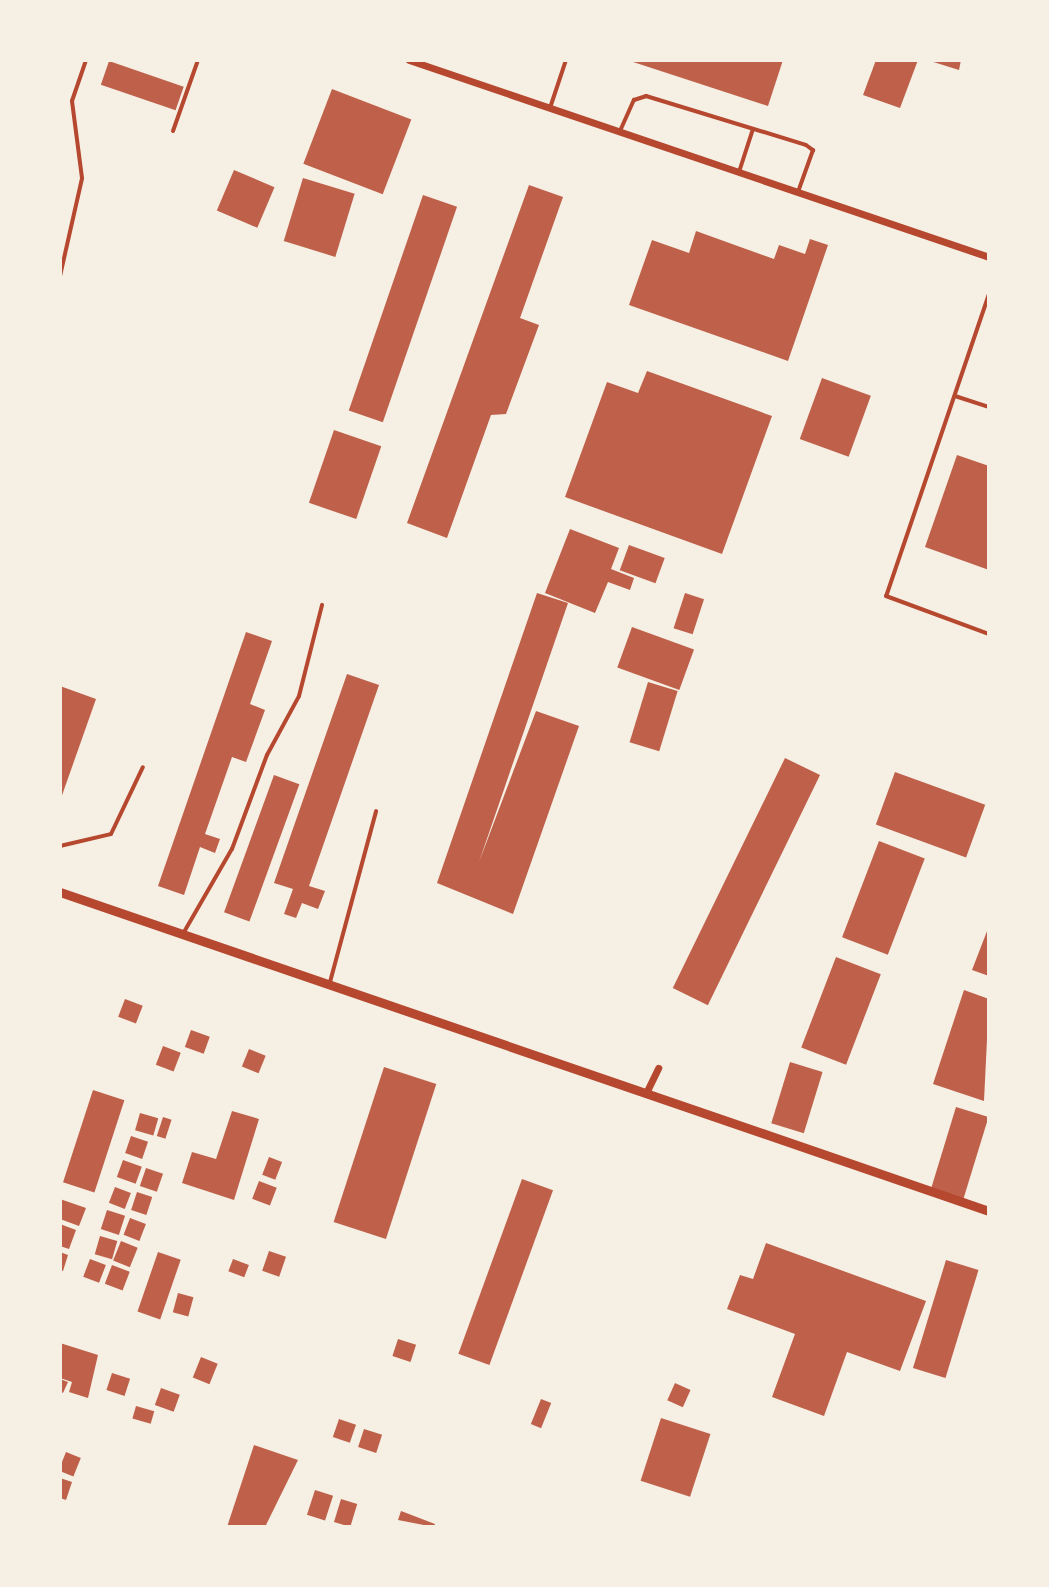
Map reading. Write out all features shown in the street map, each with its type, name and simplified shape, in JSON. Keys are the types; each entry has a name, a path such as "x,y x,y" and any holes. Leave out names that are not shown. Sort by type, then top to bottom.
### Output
{"street":[{"path":"409,60 989,257"},
{"path":"60,892 989,1211"},
{"path":"646,1093 658,1068"}],"lane":[{"path":"60,276 82,178 72,101 86,60"},
{"path":"173,131 198,60"},
{"path":"550,108 566,60"},
{"path":"619,133 634,100 646,96 753,129 813,150 797,193"},
{"path":"739,174 753,129"},
{"path":"989,294 886,596 989,634"},
{"path":"955,396 989,407"},
{"path":"182,934 232,849 267,755 299,696 322,605"},
{"path":"60,846 111,834 143,767"},
{"path":"329,984 376,811"}],"building":[{"path":"627,60 783,60 768,106"},
{"path":"876,60 918,60 900,108 863,95"},
{"path":"927,60 961,60 959,70"},
{"path":"109,61 184,87 176,110 101,85"},
{"path":"332,89 411,119 383,194 303,164"},
{"path":"234,170 275,187 257,228 217,211"},
{"path":"303,178 355,194 335,257 284,241"},
{"path":"529,185 563,197 520,318 539,325 506,414 491,415 447,538 407,523"},
{"path":"423,195 457,207 383,422 349,411"},
{"path":"696,231 774,259 779,245 805,254 810,239 828,245 788,361 629,305 652,240 689,253"},
{"path":"647,371 772,416 722,554 565,497 607,382 638,393"},
{"path":"822,378 871,396 849,457 800,439"},
{"path":"334,430 381,446 356,519 309,503"},
{"path":"957,455 989,466 989,570 925,547"},
{"path":"570,529 619,548 611,569 634,578 630,590 608,582 595,613 545,593"},
{"path":"629,545 665,558 655,583 620,570"},
{"path":"537,593 568,603 479,862 536,711 579,726 513,914 437,883"},
{"path":"685,593 704,599 693,634 674,628"},
{"path":"632,627 694,650 679,690 617,667"},
{"path":"246,632 272,641 250,704 265,710 246,762 232,757 205,834 220,839 215,853 200,847 184,895 158,886"},
{"path":"347,674 379,685 309,886 325,891 318,909 302,903 296,918 284,914 293,889 274,883"},
{"path":"648,682 678,691 659,751 630,742"},
{"path":"60,686 96,699 60,801"},
{"path":"785,758 820,775 708,1005 673,988"},
{"path":"895,772 985,805 966,857 876,825"},
{"path":"274,775 299,784 249,921 224,912"},
{"path":"879,841 925,859 888,955 842,937"},
{"path":"989,926 989,976 972,970"},
{"path":"836,957 881,974 846,1065 801,1048"},
{"path":"964,990 989,999 984,1101 933,1084"},
{"path":"125,999 143,1006 136,1024 118,1017"},
{"path":"191,1030 210,1037 204,1054 185,1047"},
{"path":"163,1046 181,1053 174,1071 156,1065"},
{"path":"249,1049 266,1056 259,1073 242,1067"},
{"path":"790,1062 823,1072 804,1133 771,1123"},
{"path":"384,1067 436,1084 386,1239 334,1222"},
{"path":"93,1090 124,1100 94,1192 63,1182"},
{"path":"956,1107 989,1117 963,1201 930,1191"},
{"path":"232,1111 259,1119 234,1200 182,1183 192,1152 216,1159"},
{"path":"140,1113 158,1118 153,1136 135,1130"},
{"path":"163,1117 172,1120 165,1139 157,1136"},
{"path":"131,1136 148,1142 142,1159 125,1153"},
{"path":"269,1157 282,1162 275,1180 262,1175"},
{"path":"123,1160 142,1167 136,1184 117,1177"},
{"path":"146,1168 163,1174 157,1192 140,1186"},
{"path":"522,1179 553,1190 489,1365 458,1354"},
{"path":"259,1181 277,1188 270,1206 252,1199"},
{"path":"115,1187 131,1193 125,1209 109,1203"},
{"path":"137,1192 152,1197 146,1215 131,1210"},
{"path":"60,1199 86,1208 79,1226 60,1219"},
{"path":"107,1210 125,1216 119,1235 101,1229"},
{"path":"130,1218 146,1224 139,1241 124,1235"},
{"path":"60,1224 76,1230 69,1249 60,1246"},
{"path":"100,1236 117,1241 112,1259 95,1254"},
{"path":"121,1241 138,1248 130,1267 113,1260"},
{"path":"766,1243 926,1301 900,1371 847,1352 824,1416 772,1397 795,1334 727,1309 740,1275 753,1279"},
{"path":"269,1251 286,1257 279,1277 262,1271"},
{"path":"60,1252 68,1255 63,1271 60,1270"},
{"path":"158,1252 181,1260 160,1319 137,1312"},
{"path":"90,1259 106,1265 99,1283 83,1277"},
{"path":"233,1259 249,1265 244,1277 228,1271"},
{"path":"946,1260 979,1270 945,1378 913,1368"},
{"path":"112,1265 130,1272 123,1290 105,1284"},
{"path":"178,1293 193,1297 188,1316 173,1312"},
{"path":"398,1339 416,1345 411,1362 392,1356"},
{"path":"60,1343 98,1355 88,1398 69,1392 72,1382 60,1378"},
{"path":"201,1357 218,1364 209,1384 193,1377"},
{"path":"112,1373 130,1379 125,1396 106,1390"},
{"path":"60,1379 68,1382 63,1393 60,1391"},
{"path":"675,1383 691,1390 683,1407 667,1400"},
{"path":"161,1388 180,1395 174,1412 155,1405"},
{"path":"541,1399 551,1403 541,1428 531,1424"},
{"path":"136,1406 154,1411 151,1424 132,1418"},
{"path":"661,1418 710,1434 690,1497 641,1481"},
{"path":"339,1419 356,1425 350,1443 333,1437"},
{"path":"364,1429 382,1435 376,1453 358,1447"},
{"path":"254,1445 298,1460 265,1527 227,1527"},
{"path":"66,1452 81,1458 73,1477 60,1471"},
{"path":"60,1478 72,1482 66,1500 60,1498"},
{"path":"315,1490 333,1496 325,1521 307,1515"},
{"path":"341,1499 357,1504 350,1527 334,1522"},
{"path":"401,1511 435,1524 434,1527 398,1520"}]}
